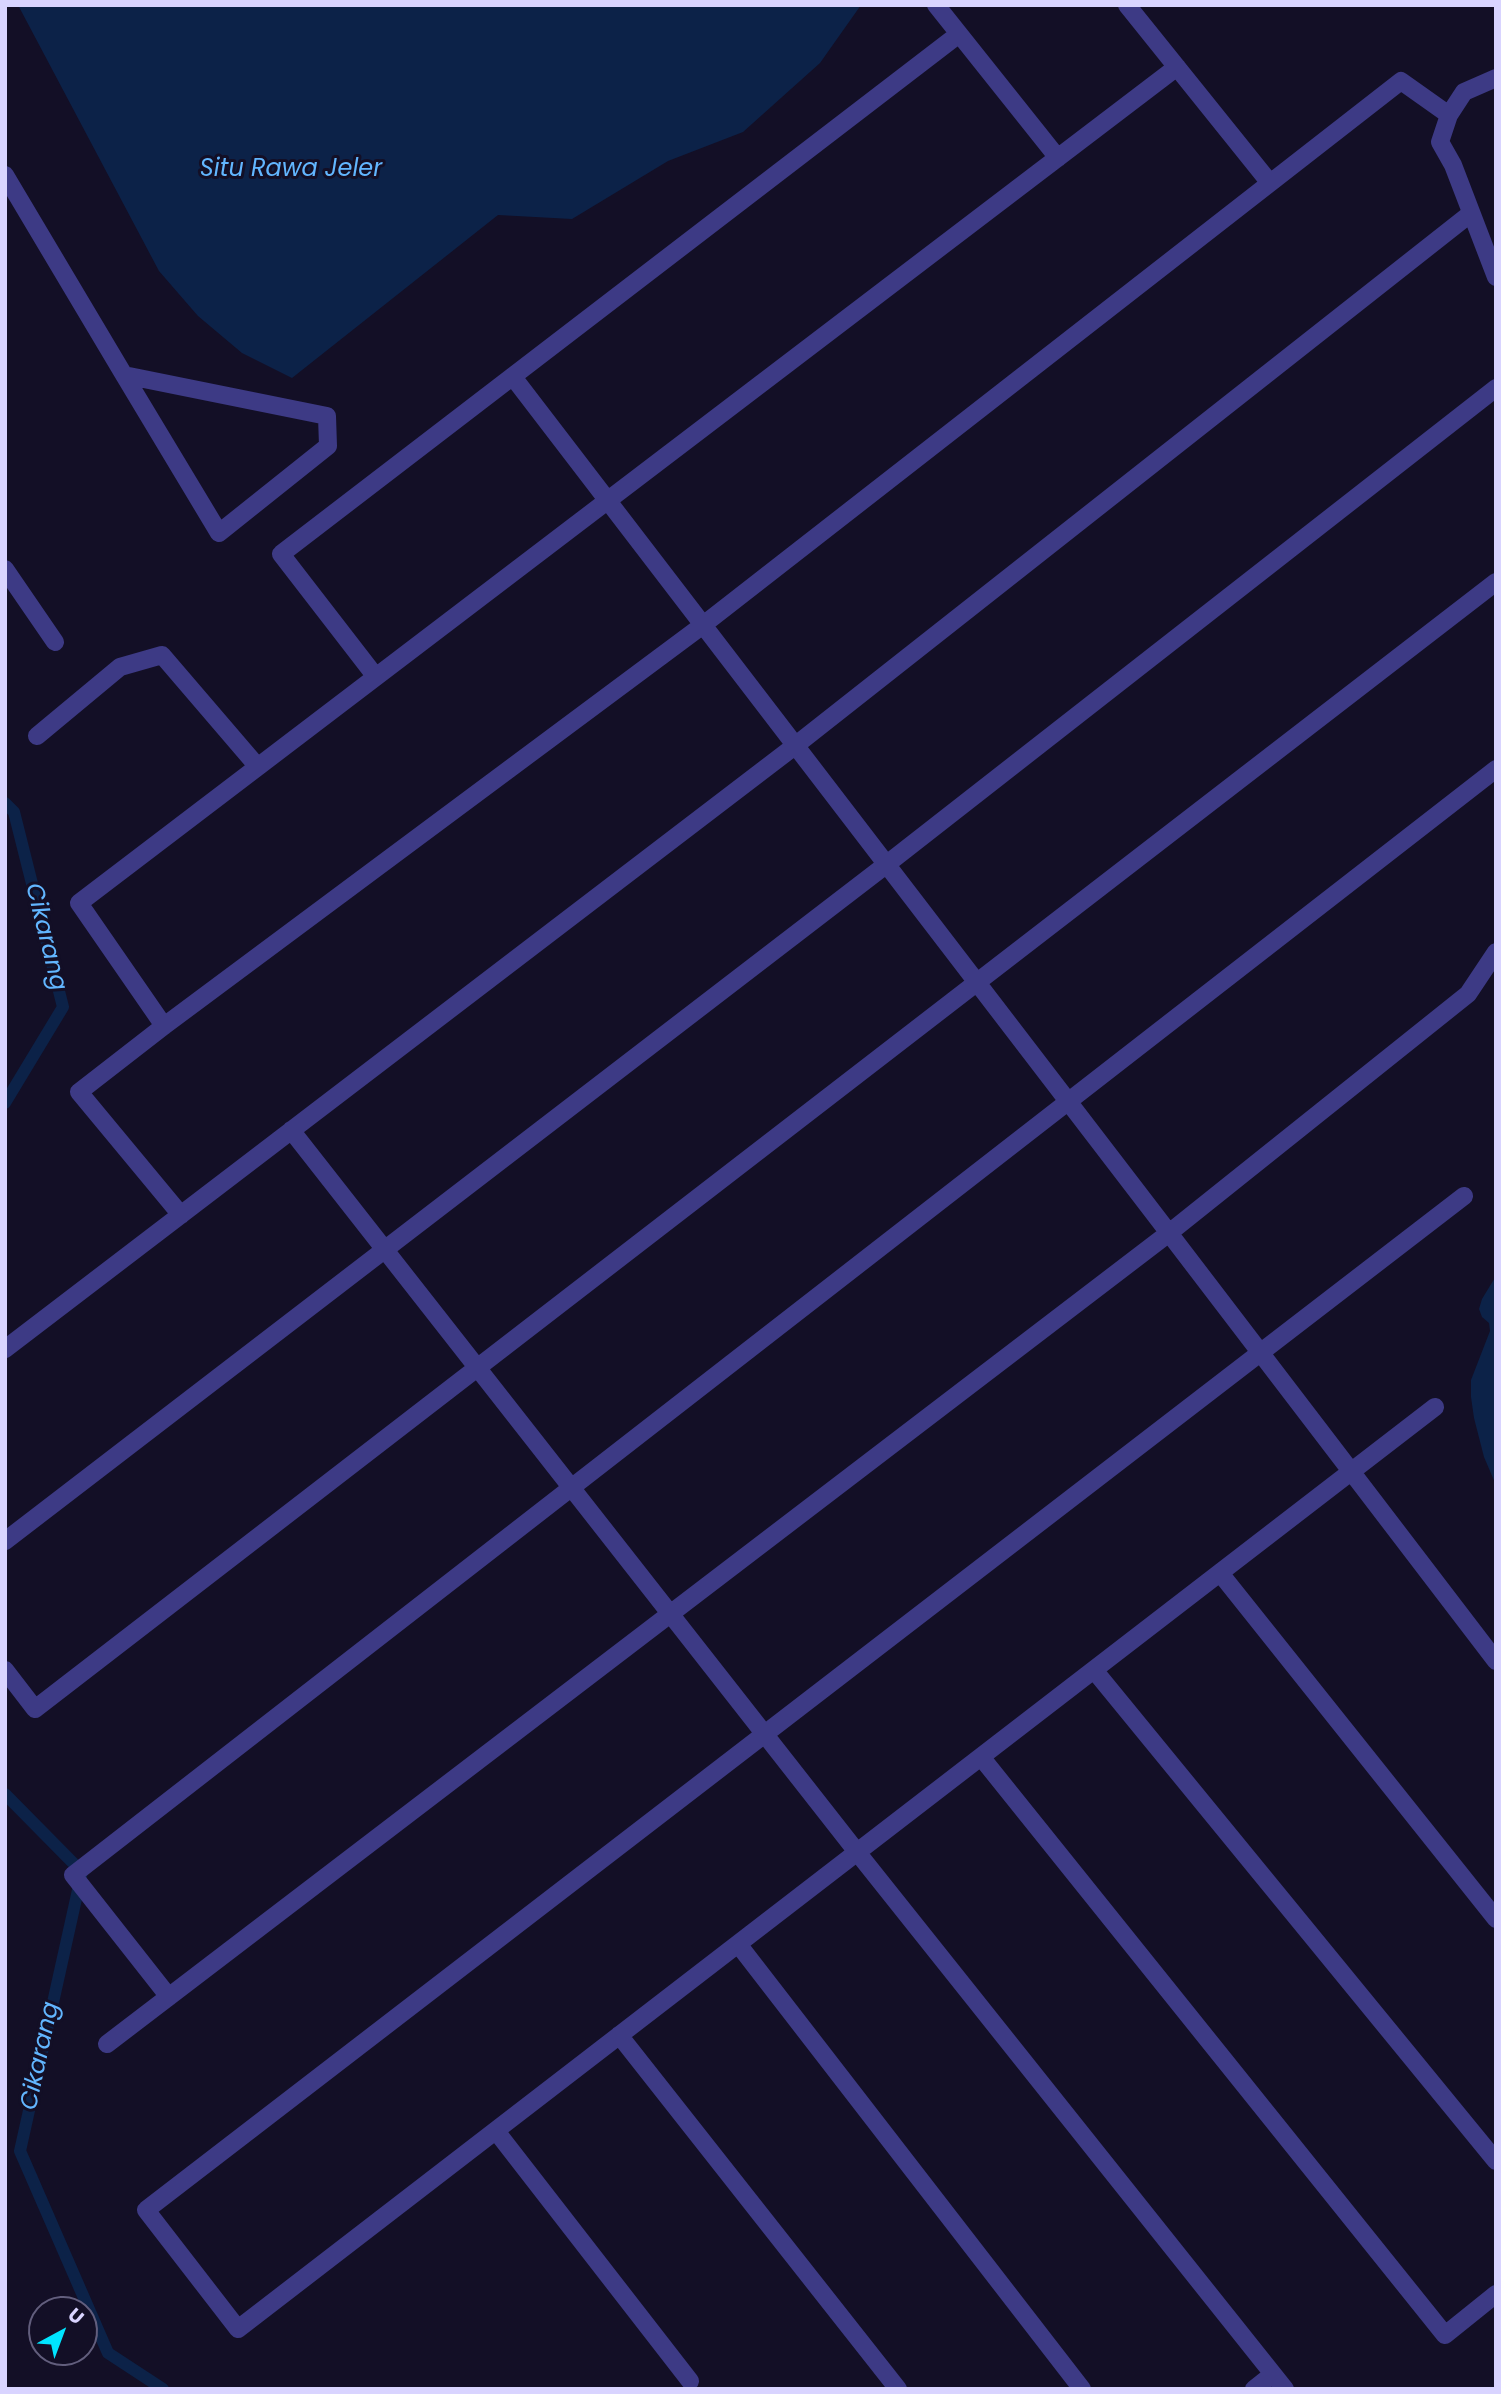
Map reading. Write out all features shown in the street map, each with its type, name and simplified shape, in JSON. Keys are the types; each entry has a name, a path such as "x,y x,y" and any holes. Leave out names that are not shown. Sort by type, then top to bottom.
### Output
{"street":[{"path":"936,5 1058,158"},
{"path":"1127,5 1270,183"},
{"path":"376,677 281,554 959,34"},
{"path":"164,1026 79,903 1177,67"},
{"path":"1496,78 1464,92 1449,115 1440,142 1453,165 1496,277"},
{"path":"181,1215 79,1092 703,625 1401,81 1449,115"},
{"path":"5,175 219,533 328,446 327,416 124,374"},
{"path":"5,1349 796,746 1470,214"},
{"path":"513,377 1496,1661"},
{"path":"5,1541 887,864 1496,388"},
{"path":"5,569 55,642"},
{"path":"5,1670 35,1709 1496,582"},
{"path":"37,736 120,667 162,655 258,767"},
{"path":"169,1997 73,1875 1496,769"},
{"path":"107,2044 1169,1233 1468,994 1496,953"},
{"path":"291,1130 858,1852 1285,2389"},
{"path":"1435,1407 239,2329 146,2210 1464,1196"},
{"path":"1220,1573 1496,1919"},
{"path":"1094,1670 1496,2161"},
{"path":"981,1757 1445,2335 1496,2294"},
{"path":"738,1944 1083,2389"},
{"path":"619,2035 898,2389"},
{"path":"496,2131 690,2381"},
{"path":"1254,2389 1273,2374"}],"water":[{"name":"Situ Rawa Jeler","path":"18,5 861,5 820,63 743,132 668,161 572,219 498,215 292,378 242,353 198,316 159,271"},
{"path":"1496,1276 1496,1485 1484,1457 1474,1418 1471,1380 1490,1331 1489,1323 1482,1317 1479,1309"}],"waterway":[{"name":"Cikarang","path":"5,803 14,812 63,1007 5,1103"},
{"name":"Cikarang","path":"5,1794 82,1872 20,2151 108,2353 163,2389"}]}
